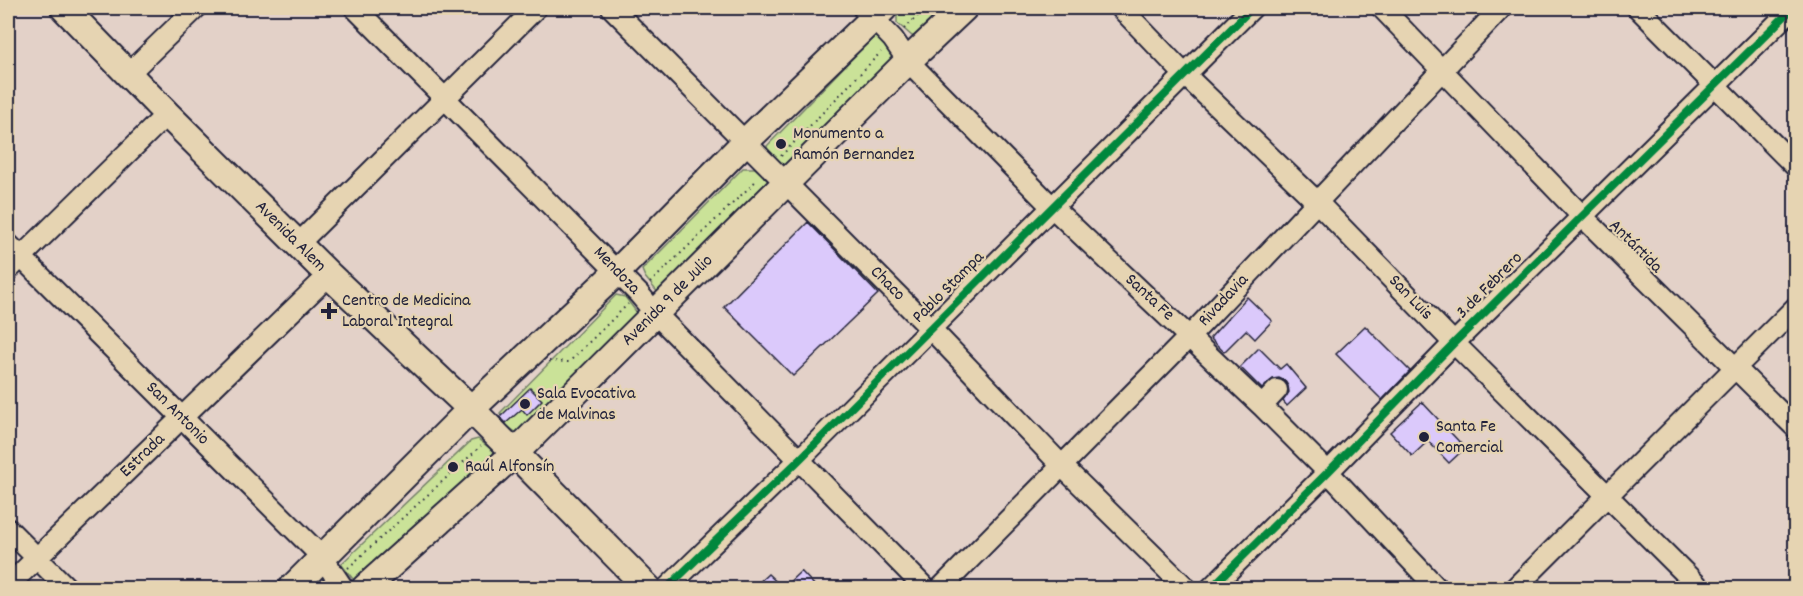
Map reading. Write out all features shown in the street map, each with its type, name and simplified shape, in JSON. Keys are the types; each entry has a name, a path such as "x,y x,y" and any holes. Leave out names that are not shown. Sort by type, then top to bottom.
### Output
{"main road":[{"name":"Avenida Alem","path":"64,8 329,275 471,409 648,588"},
{"name":"Avenida 9 de Julio","path":"365,588 513,454 964,8"},
{"path":"292,588 471,409 617,272 874,11"}],"street":[{"path":"128,74 196,8"},
{"name":"Mendoza","path":"355,8 446,98 925,588"},
{"path":"298,244 536,8"},
{"name":"Chaco","path":"612,8 930,328 1063,467 1186,588"},
{"name":"San Luis","path":"1121,8 1184,75 1317,202 1454,343 1700,588"},
{"name":"Pablo Stampa","path":"667,588 1251,8"},
{"name":"Antártida","path":"1382,8 1582,216 1796,428"},
{"name":"Rivadavia","path":"941,588 1190,336 1501,8"},
{"path":"1638,8 1796,167"},
{"name":"3 de Febrero","path":"1211,588 1792,8"},
{"name":"Santa Fe","path":"874,11 908,61 1052,207 1190,336 1266,398 1328,472 1437,588"},
{"path":"12,257 167,114"},
{"name":"San Antonio","path":"12,257 182,419 323,558 343,588"},
{"name":"Estrada","path":"8,586 329,275"},
{"path":"1515,588 1796,307"},
{"path":"8,529 67,588"}],"green space":[{"path":"904,8 951,8 922,36 912,36 897,23 897,15"},
{"path":"873,37 885,38 899,64 791,166 779,164 768,151 767,146"},
{"path":"743,168 755,168 768,179 771,191 659,294 642,270"},
{"path":"616,295 625,297 638,314 520,435 510,428 500,413"},
{"path":"478,439 497,454 357,584 341,564 471,441"}],"building":[{"path":"808,222 878,294 793,376 724,307"},
{"path":"1247,297 1272,321 1255,339 1246,330 1224,352 1210,338"},
{"path":"1365,326 1410,371 1382,400 1336,354"},
{"path":"1259,348 1280,369 1286,364 1306,388 1287,406 1283,401 1289,392 1285,381 1279,378 1273,379 1262,389 1240,367"},
{"name":"Sala Evocativa de Malvinas","path":"530,388 542,400 527,415 522,409 506,423 500,417"},
{"name":"Santa Fe Comercial","path":"1422,402 1465,448 1449,463 1428,441 1412,456 1390,432"},
{"path":"801,571 817,588 783,588"},
{"path":"768,574 783,588 753,588"}],"cycle path":[{"path":"667,588 798,461 1252,8"},
{"path":"1211,588 1454,343 1793,8"}],"place":[{"name":"Monumento a Ramón Bernandez","path":"781,144"},
{"name":"Centro de Medicina Laboral Integral","path":"329,311"},
{"name":"Sala Evocativa de Malvinas","path":"525,404"},
{"name":"Santa Fe Comercial","path":"1424,437"},
{"name":"Raúl Alfonsín","path":"453,467"}]}
